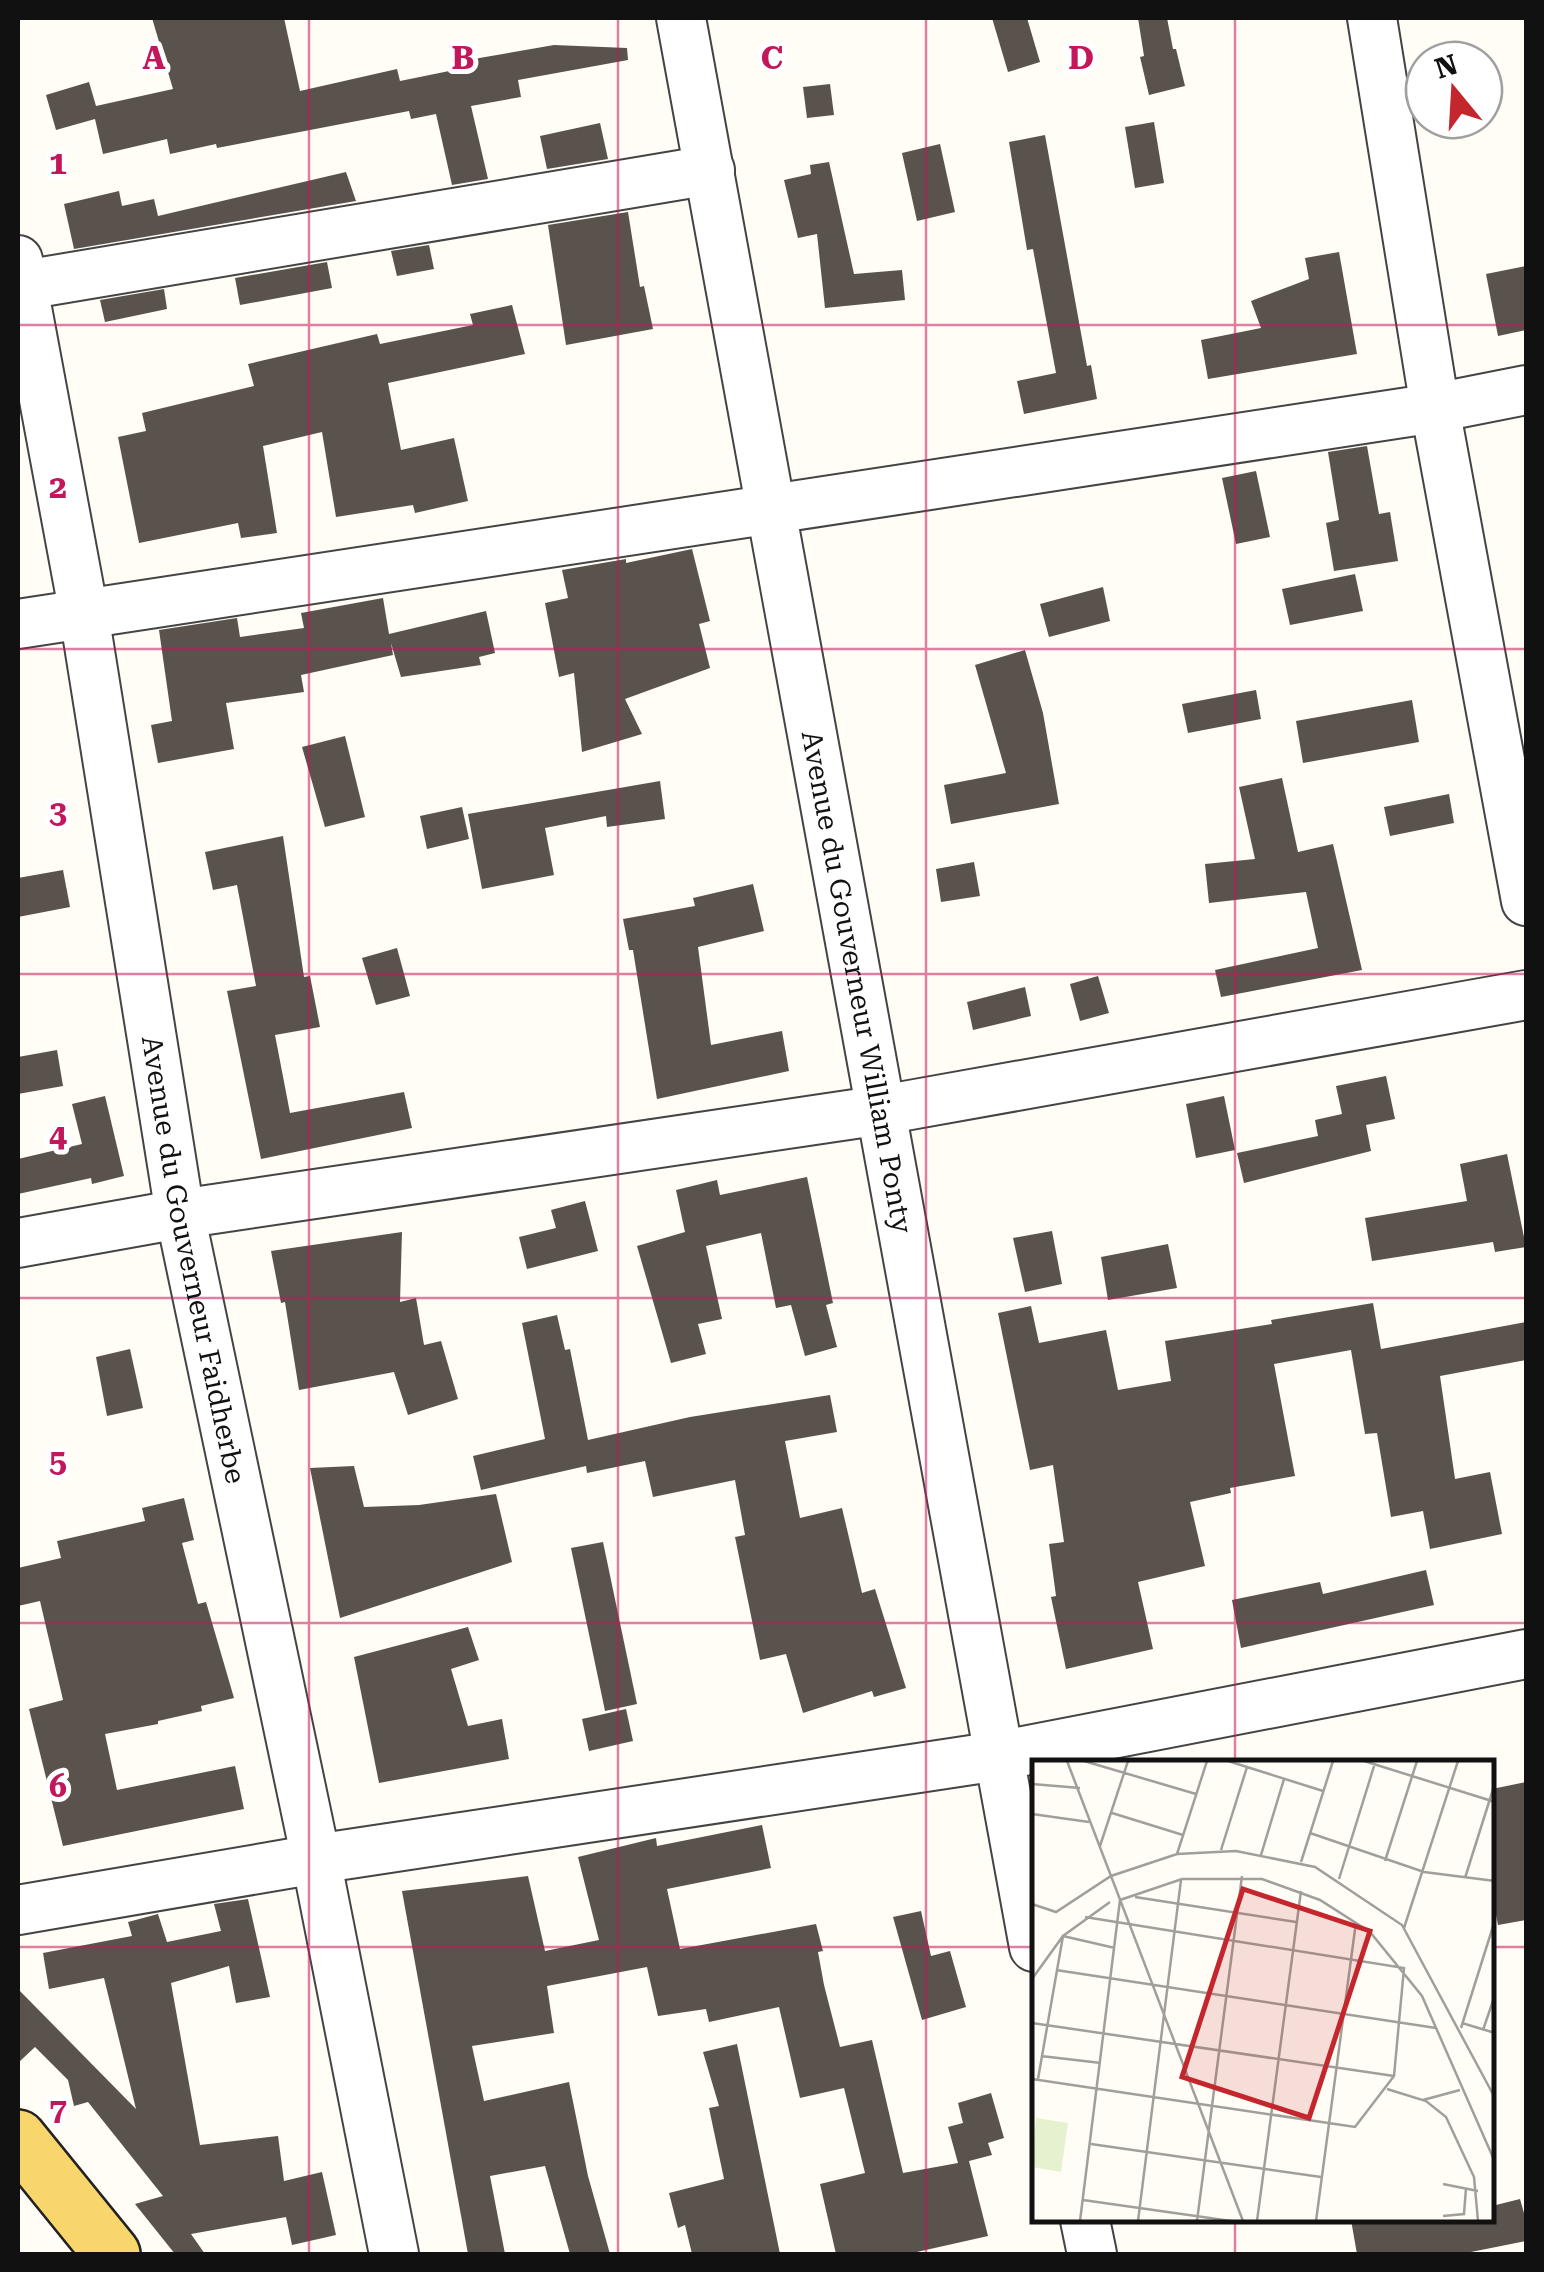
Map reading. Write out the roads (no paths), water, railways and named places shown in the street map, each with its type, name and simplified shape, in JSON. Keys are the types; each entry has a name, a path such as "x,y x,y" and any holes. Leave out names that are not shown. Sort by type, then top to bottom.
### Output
{"main road":[{"path":"18,2138 112,2254"},
{"path":"18,2196 64,2254"}],"street":[{"name":"Avenue du Gouverneur William Ponty","path":"681,18 1032,1936"},
{"path":"1372,18 1435,408 1526,901"},
{"path":"19,277 710,170"},
{"name":"Avenue du Gouverneur Faidherbe","path":"19,277 84,614 180,1214 316,1858 394,2254"},
{"path":"18,624 1435,408 1526,390"},
{"path":"18,1243 180,1214 882,1110 1526,995"},
{"path":"18,1910 316,1858 998,1756 1526,1654"},
{"path":"1085,2222 1092,2254"}]}
